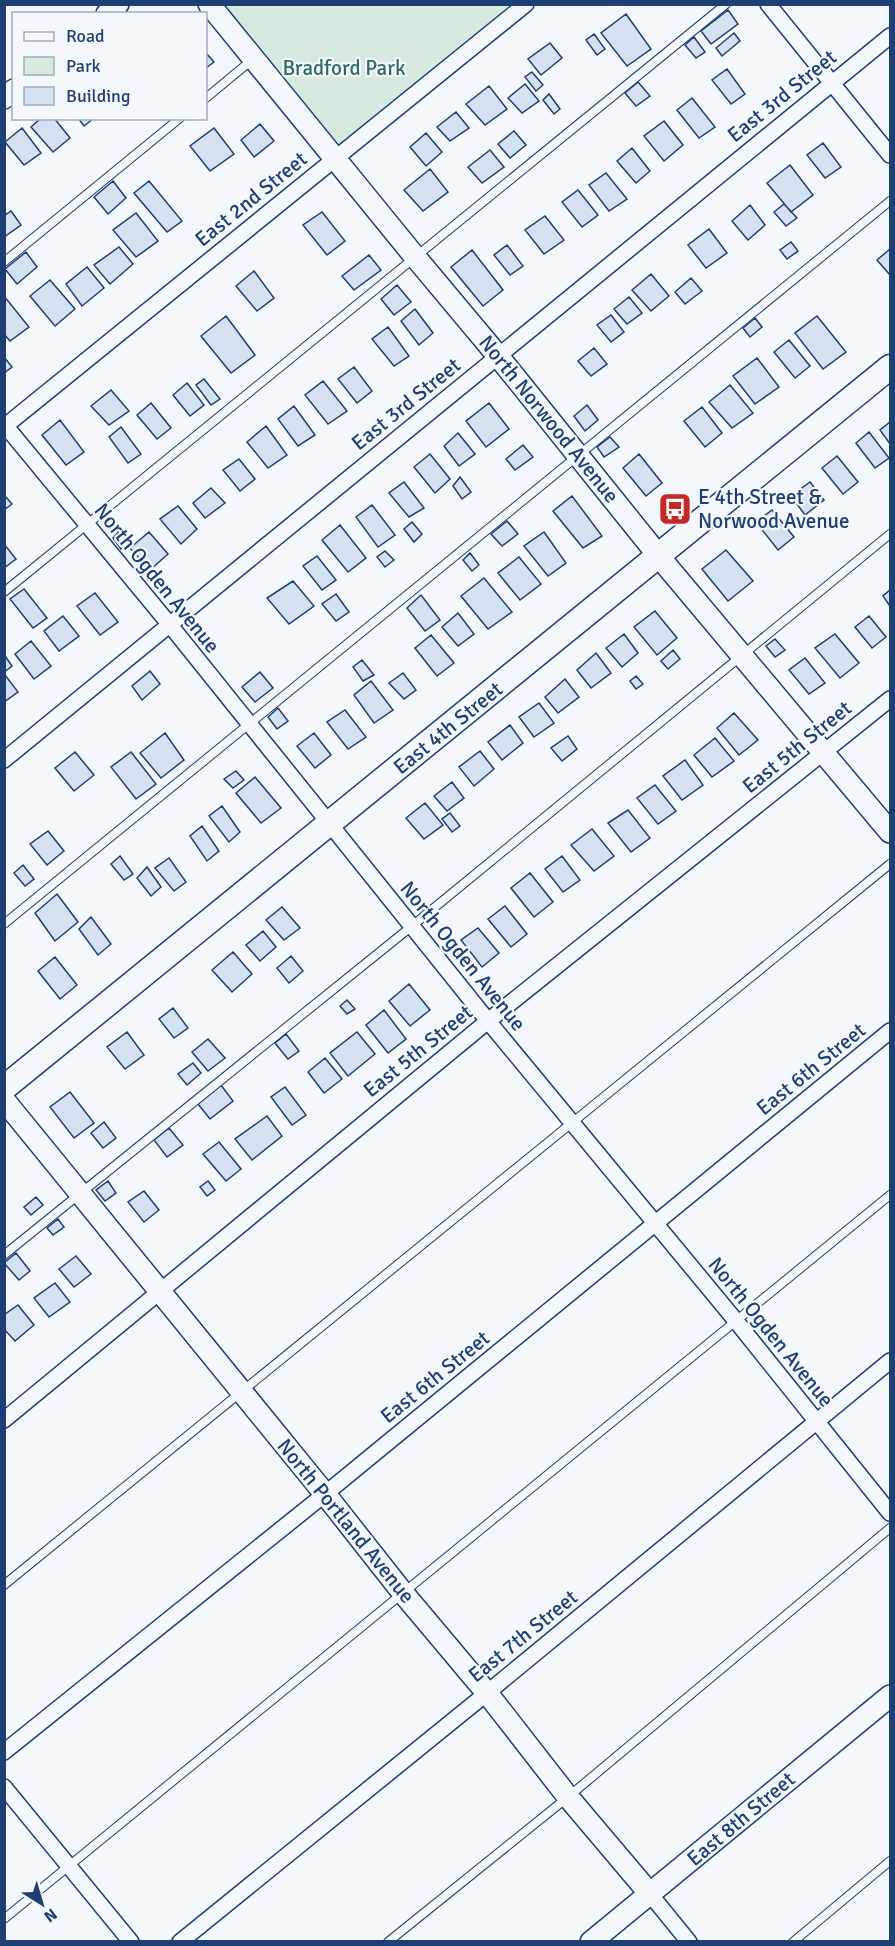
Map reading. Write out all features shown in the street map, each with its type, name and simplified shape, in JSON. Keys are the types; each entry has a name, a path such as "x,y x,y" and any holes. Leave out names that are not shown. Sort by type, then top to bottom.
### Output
{"main road":[{"name":"East 4th Street","path":"4,1088 891,367"}],"street":[{"name":"North Norwood Avenue","path":"209,4 659,556 891,832"},
{"name":"East 2nd Street","path":"5,426 526,4"},
{"path":"768,4 891,155"},
{"name":"East 3rd Street","path":"4,760 891,36"},
{"name":"North Ogden Avenue","path":"5,426 170,625 488,1021 891,1513"},
{"name":"East 5th Street","path":"4,1420 488,1021 891,699"},
{"name":"East 6th Street","path":"4,1752 325,1494 891,1031"},
{"name":"North Portland Avenue","path":"4,1100 487,1694 568,1797 689,1941"},
{"name":"East 7th Street","path":"180,1941 487,1694 891,1361"},
{"name":"East 8th Street","path":"591,1941 891,1696"},
{"path":"4,1787 131,1941"}],"lane":[{"path":"4,592 726,4"},
{"path":"207,97 254,58"},
{"path":"4,262 178,120"},
{"path":"4,924 891,201"},
{"path":"4,1255 412,926 891,534"},
{"path":"4,1585 891,864"},
{"path":"4,1919 891,1195"},
{"path":"388,1941 568,1797 891,1528"},
{"path":"793,1941 891,1861"}],"green space":[{"name":"Bradford Park","path":"209,5 526,5 335,158"}],"building":[{"path":"728,10 738,24 711,44 701,31"},
{"path":"626,14 651,49 627,66 601,33"},
{"path":"734,33 740,41 722,56 716,48"},
{"path":"594,34 605,49 597,55 586,40"},
{"path":"694,37 705,52 696,58 685,45"},
{"path":"550,43 562,58 541,75 528,59"},
{"path":"207,54 214,62 207,67"},
{"path":"727,69 745,94 731,104 712,80"},
{"path":"532,72 543,85 536,91 525,77"},
{"path":"638,82 650,96 636,106 625,93"},
{"path":"525,84 539,101 522,113 508,98"},
{"path":"489,86 507,109 485,125 466,104"},
{"path":"549,94 560,109 554,114 543,100"},
{"path":"692,98 715,127 699,138 677,110"},
{"path":"456,112 469,128 450,141 437,127"},
{"path":"39,120 56,120 70,138 53,152 31,127"},
{"path":"80,120 92,120 84,126"},
{"path":"664,121 683,145 664,161 644,136"},
{"path":"260,124 274,141 254,157 241,140"},
{"path":"22,128 41,153 24,165 5,142"},
{"path":"214,128 234,154 210,171 190,146"},
{"path":"514,131 526,145 510,158 498,144"},
{"path":"426,133 442,152 426,166 410,147"},
{"path":"823,143 841,167 825,178 807,155"},
{"path":"632,148 650,171 636,183 617,161"},
{"path":"490,150 504,167 482,183 468,167"},
{"path":"790,165 813,195 791,212 767,183"},
{"path":"430,169 448,192 423,211 404,190"},
{"path":"606,173 627,199 609,211 589,185"},
{"path":"113,181 126,198 108,214 94,197"},
{"path":"149,181 182,221 167,232 134,193"},
{"path":"578,190 598,215 582,227 562,202"},
{"path":"784,204 797,218 786,226 774,212"},
{"path":"750,205 765,225 748,240 732,221"},
{"path":"11,211 21,225 4,237 4,216"},
{"path":"322,212 345,241 327,255 303,225"},
{"path":"136,213 158,241 136,257 113,230"},
{"path":"545,216 564,240 544,254 525,230"},
{"path":"709,229 727,253 706,268 688,245"},
{"path":"791,242 798,251 787,259 780,250"},
{"path":"507,245 523,266 510,275 494,255"},
{"path":"119,247 133,264 110,284 94,265"},
{"path":"890,249 890,275 877,260"},
{"path":"472,250 503,290 483,306 451,267"},
{"path":"26,252 37,267 17,284 5,269"},
{"path":"369,255 381,270 354,290 342,276"},
{"path":"87,267 104,288 82,306 66,284"},
{"path":"254,271 274,298 257,311 236,286"},
{"path":"651,274 669,296 651,311 632,290"},
{"path":"691,278 702,291 685,304 675,292"},
{"path":"50,280 75,309 55,326 30,296"},
{"path":"397,285 411,302 394,315 381,299"},
{"path":"4,296 29,327 10,341 4,334"},
{"path":"629,297 642,313 627,324 614,309"},
{"path":"415,309 433,333 419,345 401,321"},
{"path":"611,315 624,332 611,342 597,325"},
{"path":"226,316 255,355 231,373 201,336"},
{"path":"817,316 846,352 823,369 795,333"},
{"path":"755,318 762,327 750,337 743,328"},
{"path":"388,327 409,356 394,366 372,339"},
{"path":"789,340 810,366 795,378 774,352"},
{"path":"594,348 607,364 591,376 578,361"},
{"path":"4,357 12,367 4,373"},
{"path":"757,358 779,387 755,404 733,376"},
{"path":"354,367 372,391 357,403 338,379"},
{"path":"204,379 220,399 211,405 196,385"},
{"path":"323,381 347,411 328,424 305,395"},
{"path":"187,383 204,405 190,416 173,395"},
{"path":"730,385 753,413 732,428 709,402"},
{"path":"111,390 129,411 109,425 91,406"},
{"path":"151,403 171,428 157,439 137,415"},
{"path":"489,403 509,429 486,447 466,421"},
{"path":"587,405 598,420 585,431 574,416"},
{"path":"294,406 315,435 298,446 278,419"},
{"path":"702,407 722,433 705,447 684,421"},
{"path":"60,420 84,452 66,465 42,435"},
{"path":"890,422 890,444 880,430"},
{"path":"266,426 287,455 268,468 247,442"},
{"path":"121,427 141,454 128,463 109,437"},
{"path":"869,432 889,458 875,468 856,443"},
{"path":"458,433 475,454 459,466 444,446"},
{"path":"610,437 619,447 604,457 597,447"},
{"path":"523,445 533,457 515,470 506,459"},
{"path":"430,454 450,479 435,493 414,467"},
{"path":"639,454 662,483 646,496 623,468"},
{"path":"837,456 858,482 843,494 822,468"},
{"path":"239,459 255,479 240,491 223,470"},
{"path":"460,477 471,492 462,499 453,486"},
{"path":"404,482 424,508 409,517 389,493"},
{"path":"810,482 824,500 805,515 791,496"},
{"path":"211,488 225,503 205,518 193,503"},
{"path":"4,495 12,504 4,510"},
{"path":"572,496 602,536 583,548 553,511"},
{"path":"372,505 395,535 378,547 356,517"},
{"path":"178,506 197,529 181,544 160,519"},
{"path":"772,510 794,537 778,550 756,522"},
{"path":"507,521 518,534 502,546 491,534"},
{"path":"412,522 422,534 414,542 404,529"},
{"path":"340,525 366,558 348,572 322,540"},
{"path":"121,529 129,540 121,549 113,538"},
{"path":"149,532 168,554 150,570 130,548"},
{"path":"544,532 566,563 548,576 524,546"},
{"path":"4,544 16,559 4,568"},
{"path":"726,550 753,581 728,601 702,569"},
{"path":"385,551 394,560 385,567 377,557"},
{"path":"470,553 479,565 472,571 463,560"},
{"path":"317,556 336,580 322,590 303,566"},
{"path":"519,557 541,584 520,600 498,573"},
{"path":"484,578 512,612 488,629 461,596"},
{"path":"293,581 314,606 289,624 267,598"},
{"path":"24,589 47,618 33,628 10,599"},
{"path":"890,590 890,606 883,596"},
{"path":"95,593 118,622 100,635 77,606"},
{"path":"336,594 349,612 336,621 322,604"},
{"path":"421,595 440,620 425,631 407,608"},
{"path":"655,611 677,638 657,655 634,627"},
{"path":"458,613 474,634 458,646 442,627"},
{"path":"63,616 79,636 59,651 44,631"},
{"path":"869,616 886,637 872,648 855,627"},
{"path":"624,634 638,653 622,667 606,648"},
{"path":"835,634 859,663 840,678 815,648"},
{"path":"431,635 454,663 437,676 415,648"},
{"path":"775,639 785,650 775,657 766,646"},
{"path":"31,641 51,666 34,679 15,654"},
{"path":"673,650 680,659 668,669 661,661"},
{"path":"596,653 611,673 591,688 577,670"},
{"path":"4,657 12,666 4,672"},
{"path":"805,658 825,683 809,694 789,670"},
{"path":"362,660 374,675 363,681 353,667"},
{"path":"150,671 160,684 142,700 132,686"},
{"path":"260,672 273,688 255,702 242,687"},
{"path":"403,673 416,690 404,699 389,683"},
{"path":"4,676 18,692 4,702"},
{"path":"636,676 643,684 636,689 630,681"},
{"path":"565,679 579,697 558,713 545,697"},
{"path":"371,681 393,710 374,723 354,695"},
{"path":"539,703 554,723 534,737 519,717"},
{"path":"278,708 288,721 277,729 268,717"},
{"path":"345,710 366,737 348,749 327,722"},
{"path":"734,713 758,740 739,755 717,728"},
{"path":"510,725 523,743 502,760 488,742"},
{"path":"165,733 184,760 161,778 140,753"},
{"path":"314,733 331,755 315,768 297,746"},
{"path":"568,736 577,749 562,761 551,748"},
{"path":"715,738 734,761 712,777 694,755"},
{"path":"480,751 494,769 474,786 459,767"},
{"path":"75,752 94,775 74,791 55,768"},
{"path":"131,752 156,784 136,799 111,767"},
{"path":"685,760 703,785 682,800 663,776"},
{"path":"236,771 244,780 233,788 224,779"},
{"path":"255,777 281,808 261,823 236,793"},
{"path":"452,782 464,798 447,811 434,796"},
{"path":"655,785 676,811 658,824 637,798"},
{"path":"425,803 443,825 424,839 406,818"},
{"path":"222,806 240,832 229,842 209,816"},
{"path":"628,810 650,838 631,852 608,823"},
{"path":"450,813 460,826 452,832 442,819"},
{"path":"202,826 219,851 207,861 190,836"},
{"path":"592,829 614,856 594,871 571,845"},
{"path":"48,831 64,851 47,865 30,844"},
{"path":"120,856 133,874 124,880 111,864"},
{"path":"562,856 580,880 563,892 545,869"},
{"path":"169,858 186,882 174,891 155,868"},
{"path":"23,865 34,879 25,886 14,873"},
{"path":"147,867 161,887 151,896 137,878"},
{"path":"530,873 553,902 534,917 511,888"},
{"path":"57,894 78,922 55,941 35,913"},
{"path":"505,906 527,934 511,947 488,919"},
{"path":"282,907 300,928 284,940 266,920"},
{"path":"91,917 111,944 98,955 79,929"},
{"path":"478,928 499,953 482,967 461,940"},
{"path":"263,931 276,947 260,961 246,945"},
{"path":"233,952 252,974 232,992 212,970"},
{"path":"291,956 303,971 289,983 277,968"},
{"path":"55,957 77,985 60,999 38,971"},
{"path":"409,984 430,1010 410,1026 389,1001"},
{"path":"347,1000 355,1009 347,1014 340,1006"},
{"path":"173,1008 188,1028 174,1038 159,1019"},
{"path":"384,1010 406,1039 388,1053 366,1025"},
{"path":"127,1032 144,1055 125,1069 107,1047"},
{"path":"357,1032 375,1054 348,1076 330,1053"},
{"path":"286,1034 299,1051 288,1059 275,1043"},
{"path":"208,1039 225,1058 208,1071 192,1052"},
{"path":"325,1058 342,1079 324,1093 308,1072"},
{"path":"193,1063 201,1073 187,1085 178,1074"},
{"path":"221,1085 233,1101 210,1119 198,1104"},
{"path":"285,1087 306,1115 292,1125 271,1097"},
{"path":"70,1092 94,1123 74,1138 50,1107"},
{"path":"267,1116 282,1136 252,1160 235,1139"},
{"path":"104,1122 116,1138 103,1148 91,1133"},
{"path":"169,1128 183,1145 167,1157 154,1140"},
{"path":"219,1142 241,1169 226,1181 203,1154"},
{"path":"108,1181 116,1193 105,1201 96,1190"},
{"path":"208,1181 215,1190 207,1196 200,1187"},
{"path":"144,1191 159,1210 144,1222 128,1202"},
{"path":"36,1197 43,1205 31,1215 24,1207"},
{"path":"58,1219 64,1227 53,1235 47,1228"},
{"path":"16,1253 30,1271 19,1280 4,1263"},
{"path":"76,1256 91,1274 74,1287 59,1269"},
{"path":"55,1283 70,1302 49,1317 34,1298"},
{"path":"18,1305 34,1325 15,1341 4,1329 4,1315"}],"place":[{"name":"E 4th Street & Norwood Avenue","path":"675,509"}]}
